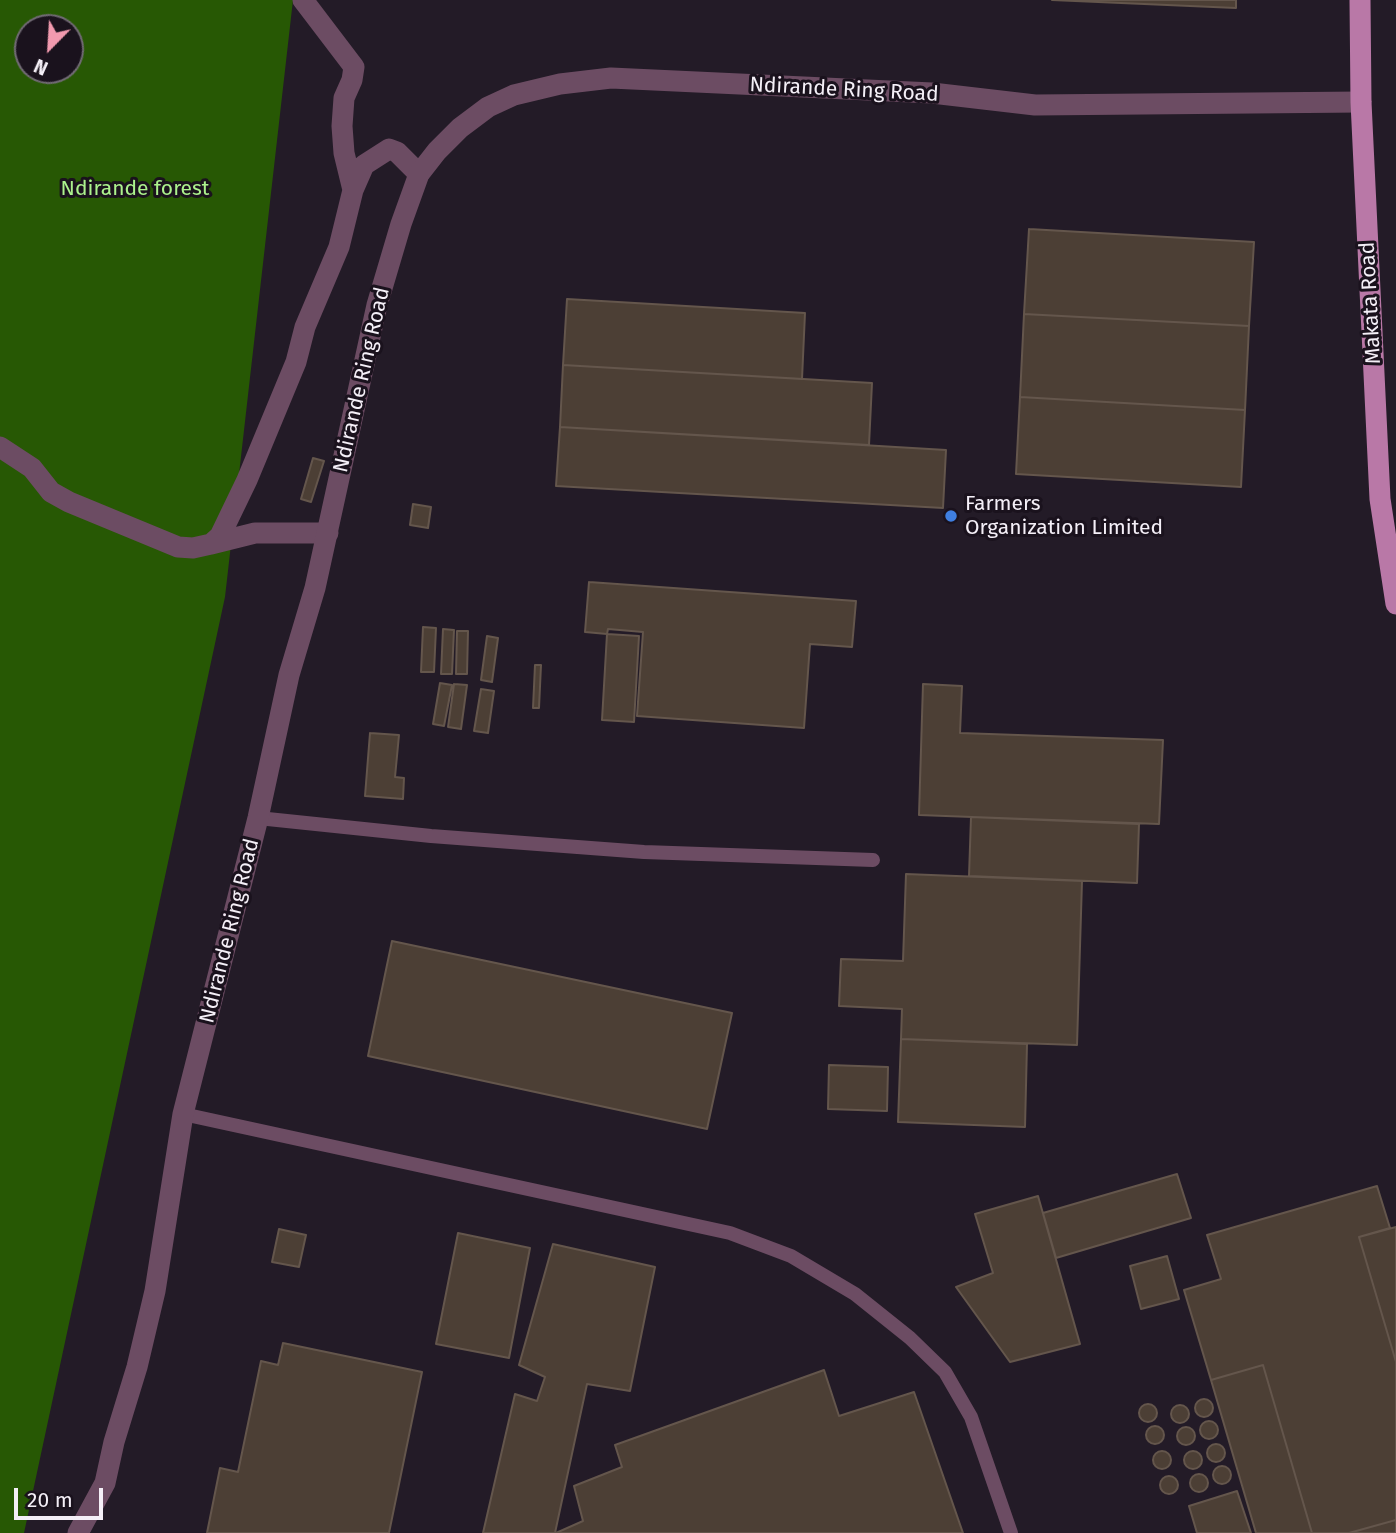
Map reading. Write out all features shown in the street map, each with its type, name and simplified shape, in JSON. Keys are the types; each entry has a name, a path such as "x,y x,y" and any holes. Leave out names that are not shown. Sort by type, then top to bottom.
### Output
{"main road":[{"name":"Makata Road","path":"1360,0 1361,102 1396,604"}],"street":[{"path":"303,0 354,67 344,98 342,126 344,153 353,190"},
{"name":"Ndirande Ring Road","path":"78,1533 105,1483 114,1442 137,1367 155,1291 183,1114 258,818 289,675 315,588 377,305 401,223 419,174 438,150 460,128 488,107 514,95 560,84 611,78 932,93 1035,105 1361,102"},
{"path":"211,544 220,536 247,480 296,362 305,327 339,247 353,190 364,165 389,149 397,152 419,174"},
{"path":"0,447 32,468 51,492 178,547 194,548 255,533 328,533"}],"lane":[{"path":"258,818 430,836 644,852 873,860"},
{"path":"183,1114 730,1233 791,1256 855,1294 910,1338 945,1373 971,1418 1012,1533"}],"green space":[{"name":"Ndirande forest","path":"0,0 293,0 225,597 24,1533 0,1533"}],"building":[{"path":"1052,0 1236,0 1236,8"},
{"path":"1029,229 1254,242 1249,326 1024,314"},
{"path":"567,299 805,313 802,379 563,365"},
{"path":"1024,314 1249,326 1245,410 1020,397"},
{"path":"563,365 872,383 869,445 560,427"},
{"path":"1020,397 1245,410 1241,487 1016,474"},
{"path":"560,427 946,450 943,508 556,486"},
{"path":"313,458 324,461 311,502 301,499"},
{"path":"413,504 431,507 428,528 410,525"},
{"path":"589,582 856,601 852,647 810,644 804,728 637,716 643,632 608,629 607,634 585,632"},
{"path":"423,627 436,628 434,672 421,672"},
{"path":"443,629 454,630 452,674 441,674"},
{"path":"457,631 468,631 467,674 456,674"},
{"path":"607,634 639,636 634,722 602,720"},
{"path":"487,636 498,638 492,682 481,680"},
{"path":"535,665 541,665 539,708 533,708"},
{"path":"440,683 452,685 444,726 433,724"},
{"path":"454,684 467,685 461,729 448,727"},
{"path":"923,684 962,686 960,733 1163,740 1159,824 919,815"},
{"path":"481,689 494,691 488,733 474,731"},
{"path":"370,733 399,735 395,777 404,778 403,799 365,796"},
{"path":"971,817 1139,824 1137,883 969,876"},
{"path":"906,874 1082,881 1077,1045 901,1039 902,1009 839,1006 841,959 903,961"},
{"path":"392,941 732,1013 707,1129 368,1056"},
{"path":"901,1039 1027,1044 1025,1127 898,1122"},
{"path":"829,1065 888,1067 887,1111 828,1109"},
{"path":"1177,1174 1191,1218 1056,1258 1043,1213"},
{"path":"1377,1186 1390,1228 1359,1237 1396,1362 1396,1520 1349,1533 1312,1533 1263,1365 1211,1380 1184,1290 1221,1279 1207,1235"},
{"path":"1038,1196 1080,1344 1010,1362 956,1287 993,1273 975,1214"},
{"path":"1396,1227 1396,1362 1359,1237"},
{"path":"279,1229 306,1235 299,1267 272,1262"},
{"path":"458,1233 530,1248 509,1358 436,1344"},
{"path":"553,1244 655,1267 630,1391 587,1384 555,1533 483,1533 515,1394 537,1401 545,1377 519,1365"},
{"path":"1167,1256 1179,1299 1141,1309 1130,1266"},
{"path":"283,1343 422,1372 389,1533 207,1533 220,1468 238,1472 261,1361 278,1365"},
{"path":"1263,1365 1312,1533 1256,1533 1211,1380"},
{"path":"824,1370 839,1416 914,1392 963,1533 556,1533 583,1521 574,1486 622,1467 615,1445"},
{"path":"1200,1399 1208,1399 1213,1408 1211,1415 1200,1417 1195,1412 1195,1404"},
{"path":"1144,1404 1152,1404 1157,1413 1155,1420 1144,1422 1139,1417 1139,1409"},
{"path":"1176,1405 1184,1405 1189,1414 1187,1421 1176,1423 1171,1418 1171,1410"},
{"path":"1205,1421 1213,1421 1218,1430 1216,1437 1205,1439 1200,1434 1200,1426"},
{"path":"1151,1426 1159,1426 1164,1435 1162,1442 1151,1444 1146,1439 1146,1431"},
{"path":"1182,1427 1190,1427 1195,1436 1193,1443 1182,1445 1177,1440 1177,1432"},
{"path":"1212,1444 1220,1444 1225,1453 1223,1460 1212,1462 1207,1457 1207,1449"},
{"path":"1158,1451 1166,1451 1171,1460 1169,1467 1158,1469 1153,1464 1153,1456"},
{"path":"1189,1451 1197,1451 1202,1460 1200,1467 1189,1469 1184,1464 1184,1456"},
{"path":"1218,1466 1226,1466 1231,1475 1229,1482 1218,1484 1213,1479 1213,1471"},
{"path":"1195,1474 1203,1474 1208,1483 1206,1490 1195,1492 1190,1487 1190,1479"},
{"path":"1165,1476 1173,1476 1178,1485 1176,1492 1165,1494 1160,1489 1160,1481"},
{"path":"1237,1491 1251,1533 1197,1533 1189,1506"},
{"path":"1396,1520 1396,1533 1349,1533"}],"place":[{"name":"Farmers Organization Limited","path":"951,516"}]}
